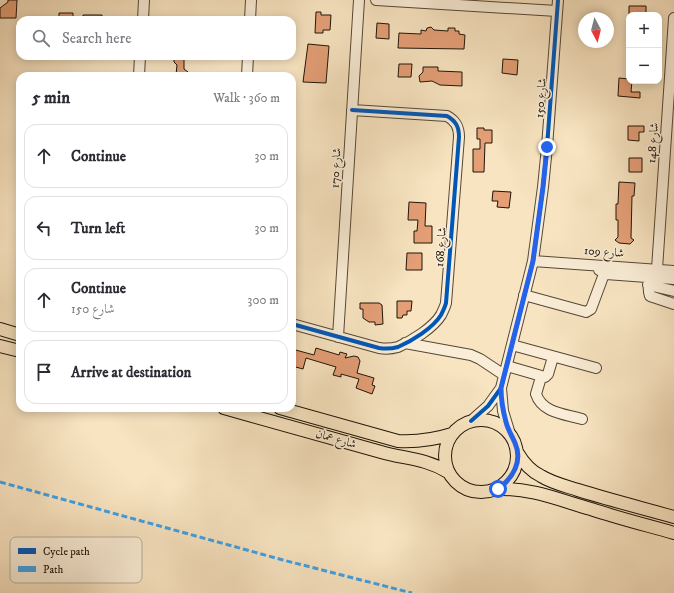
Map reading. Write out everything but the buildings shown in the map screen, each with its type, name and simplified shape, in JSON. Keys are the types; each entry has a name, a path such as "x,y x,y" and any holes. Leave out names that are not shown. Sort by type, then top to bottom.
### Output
{"main road":[{"path":"0,329 16,334"},
{"path":"0,346 16,350"},
{"name":"شارع عمان","path":"238,412 385,453 428,462 448,472"},
{"name":"شارع عمان","path":"294,412 398,441 422,442 452,434"},
{"path":"674,517 600,497 546,479 531,470 523,462 510,434 502,426 493,422 482,420 472,421 460,426 452,434 447,443 445,462 448,472 453,480 469,491 479,493 510,488 534,492 674,533"},
{"path":"498,489 507,482 513,473 517,463 518,452"}],"street":[{"path":"143,16 144,0"},
{"path":"250,16 251,0"},
{"name":"شارع 170","path":"338,337 359,0"},
{"path":"376,0 557,11"},
{"name":"شارع 150","path":"472,421 488,406 501,388 533,261 543,187 558,0"},
{"name":"شارع 148","path":"657,269 670,155 674,18"},
{"path":"139,72 140,60"},
{"path":"247,72 248,60"},
{"name":"شارع 168","path":"296,325 379,348 388,349 406,343 434,324 442,314 446,303 459,130 457,124 447,116 352,110"},
{"name":"شارع 109","path":"533,261 674,271"},
{"path":"590,265 604,274 648,281 674,291"},
{"path":"524,295 586,312 591,309 604,274"},
{"path":"648,281 674,279"},
{"path":"648,281 649,294 652,298 674,304"},
{"path":"406,343 471,355 506,371 541,377 545,377 548,374 553,356"},
{"path":"512,345 596,368"},
{"path":"541,377 536,394 543,406 551,411 582,419"},
{"name":"شارع 150","path":"501,388 503,411 510,434"}],"marked path":[{"path":"0,482 283,560 412,593"}],"cycle path":[{"path":"471,421 488,406 501,388 533,261 547,147 558,0"},
{"path":"296,325 386,349 398,347 416,338 433,325 441,315 446,304 459,137 456,125 453,120 447,116 352,110"}],"route":[{"path":"498,489 507,482 517,463 518,452 506,423 501,400 501,388 533,261 540,214 547,147"}]}
